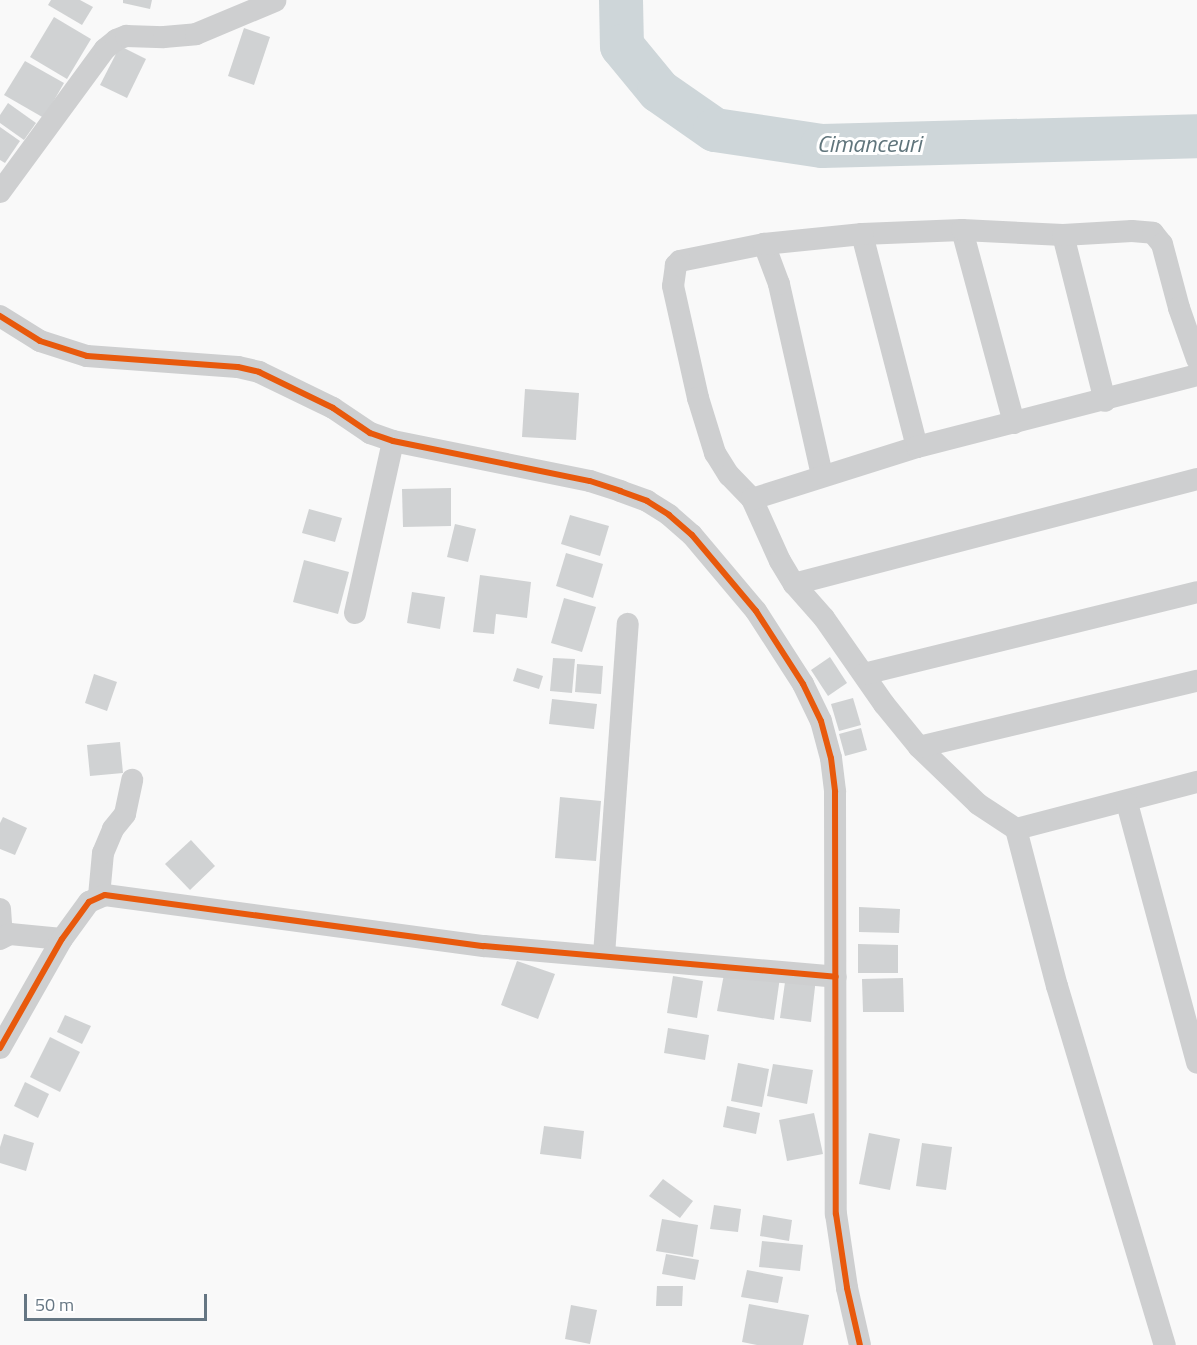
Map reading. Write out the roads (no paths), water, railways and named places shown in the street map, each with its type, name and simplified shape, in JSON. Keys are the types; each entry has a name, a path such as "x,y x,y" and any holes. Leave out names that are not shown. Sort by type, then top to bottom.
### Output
{"street":[{"path":"0,192 105,49 116,40 126,36 164,37 196,34 275,1"},
{"path":"962,230 1014,423"},
{"path":"1165,1345 1057,986 1016,829 978,804 919,747 824,618 794,584 780,561 752,499 729,475 715,453 698,398 673,278 675,265 680,261 764,244 862,234 962,230 1063,236 1141,231 1158,236 1162,244 1179,308 1197,359"},
{"path":"862,234 917,447"},
{"path":"1063,236 1104,401"},
{"path":"764,244 779,284 822,475"},
{"path":"0,316 40,341 87,356 238,367 259,372 333,408 370,433 393,441 590,481 647,501 669,515 692,535 756,611 803,684 821,720 831,758 835,792 836,976 833,1163 836,1214 847,1288 860,1345"},
{"path":"752,499 822,475 917,447 1104,401 1197,375"},
{"path":"355,613 393,441"},
{"path":"794,584 1197,479"},
{"path":"864,674 1197,592"},
{"path":"604,956 628,624"},
{"path":"919,747 1197,681"},
{"path":"99,896 105,845 112,829 125,814 132,780"},
{"path":"1016,829 1127,803 1197,782"},
{"path":"1127,803 1197,1063"},
{"path":"0,1048 62,939 89,902 99,896 484,946 836,976"},
{"path":"0,909 1,938 10,934 32,934 62,939"}],"waterway":[{"name":"Cimanceuri","path":"621,0 622,46 659,91 715,130 822,146 1197,136"}]}
